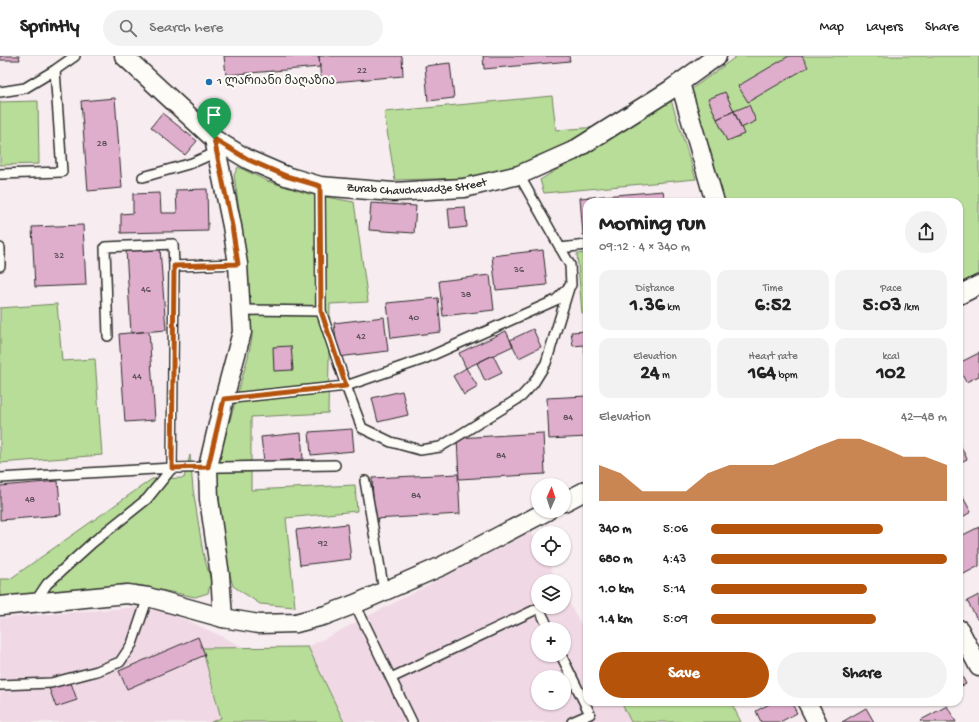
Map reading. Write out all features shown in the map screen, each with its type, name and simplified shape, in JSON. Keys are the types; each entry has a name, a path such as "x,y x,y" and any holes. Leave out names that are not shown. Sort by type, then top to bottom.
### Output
{"street":[{"name":"Zurab Chavchavadze Street","path":"124,56 216,145 286,176 320,186 393,192 464,188 519,175 573,151 680,83 717,56"},
{"path":"680,83 714,198"},
{"path":"216,145 238,264 242,332 208,467 209,499 220,574 223,618"},
{"path":"571,498 583,492"},
{"path":"0,606 127,594 148,597 223,618 259,624 296,623 326,615 384,592 442,566 534,518"},
{"path":"963,637 979,668"},
{"path":"809,706 817,722"}],"lane":[{"path":"0,92 24,88 55,70 75,56"},
{"path":"0,174 62,172 55,70"},
{"path":"143,177 192,163 216,145"},
{"path":"320,186 321,311 346,386 362,428 391,442 420,450 440,447 521,397 533,384 546,363 571,285 570,265 519,175"},
{"path":"34,603 47,584 92,543 147,499 172,468 173,244 105,247 108,336"},
{"path":"560,248 583,245"},
{"path":"0,248 0,266"},
{"path":"174,266 238,264"},
{"path":"224,399 346,386 424,359 550,304 571,285"},
{"path":"240,310 321,311"},
{"path":"0,478 172,468 335,465"},
{"path":"365,481 384,592"},
{"path":"0,685 51,683 97,671 120,662 132,644 148,597"},
{"path":"355,604 412,722"},
{"path":"391,678 539,608 546,622"},
{"path":"564,662 583,700"},
{"path":"572,722 590,714 586,706"}],"shaded area":[{"path":"531,532 531,566 550,566 554,574 531,574 531,614 571,614 571,606 583,629 583,706 623,706 631,722 344,722 308,647"},
{"path":"139,607 164,612 189,621 244,647 202,648 221,718 211,722 0,722 0,618"}],"green space":[{"path":"737,56 979,56 979,275 963,284 963,198 723,198 714,164 689,91"},
{"path":"552,96 556,130 599,127 525,165 467,178 395,180 384,112"},
{"path":"671,100 696,179 544,193 540,180"},
{"path":"38,101 39,164 0,165 0,102"},
{"path":"238,167 267,181 309,194 354,202 368,302 330,304 328,413 251,417 251,490 355,485 357,511 286,518 295,607 260,604 233,586 227,564 217,480 220,455 252,338 247,261 234,175"},
{"path":"583,253 583,313 582,313 577,254"},
{"path":"57,304 62,361 95,359 102,455 0,463 0,308"},
{"path":"190,455 193,489 203,553 211,581 208,593 195,597 137,585 0,598 0,579 10,579 152,479 184,478"},
{"path":"308,647 344,722 211,722 221,718 202,648"},
{"path":"623,706 733,706 741,722 631,722"}],"building":[{"path":"0,56 19,56 20,60 0,60"},
{"path":"224,56 319,56 320,67 226,75"},
{"path":"319,56 402,56 403,76 321,83"},
{"path":"483,56 569,56 570,61 484,69"},
{"path":"789,56 802,56 808,67 748,102 738,86"},
{"path":"450,63 454,98 428,101 425,66"},
{"path":"725,92 734,111 717,119 708,99"},
{"path":"115,98 122,188 88,191 81,101"},
{"path":"749,105 756,121 741,128 734,111"},
{"path":"734,111 744,134 727,141 717,119"},
{"path":"162,113 197,141 185,155 151,127"},
{"path":"207,189 208,231 121,233 121,214 133,213 133,194 160,193 161,213 177,213 176,190"},
{"path":"663,191 664,198 583,198 583,235 580,198"},
{"path":"371,203 416,206 414,233 369,230"},
{"path":"465,207 467,227 450,229 448,208"},
{"path":"83,225 86,285 35,287 32,227"},
{"path":"160,248 166,330 131,333 126,250"},
{"path":"543,250 547,285 496,290 492,256"},
{"path":"490,275 494,310 443,316 439,281"},
{"path":"438,298 441,332 391,338 387,303"},
{"path":"384,317 388,351 338,357 334,323"},
{"path":"533,329 541,347 519,358 510,340"},
{"path":"149,331 155,420 125,422 119,334"},
{"path":"506,331 513,346 466,368 459,353"},
{"path":"583,331 583,345 573,346 571,332"},
{"path":"291,346 293,370 274,371 273,347"},
{"path":"979,353 979,376 966,382 963,376 963,361"},
{"path":"493,355 502,373 485,381 477,363"},
{"path":"466,368 478,387 464,395 453,376"},
{"path":"402,391 408,415 378,422 372,398"},
{"path":"583,396 583,437 549,439 547,398"},
{"path":"352,429 354,451 311,455 309,432"},
{"path":"301,433 303,459 264,462 261,437"},
{"path":"543,433 545,474 459,479 457,438"},
{"path":"963,451 967,459 963,461"},
{"path":"458,474 460,514 374,519 372,478"},
{"path":"58,481 61,515 0,520 0,486"},
{"path":"963,497 971,512 963,517"},
{"path":"347,524 351,559 300,565 296,530"},
{"path":"979,527 979,566 963,574 963,535"},
{"path":"979,595 979,618 977,619 967,601"},
{"path":"198,637 205,655 127,689 119,671"},
{"path":"963,678 966,684 963,685"},
{"path":"70,680 77,700 56,707 49,688"},
{"path":"765,706 793,706 797,713 780,722 761,722 756,711"},
{"path":"947,706 956,722 923,722 921,720"},
{"path":"866,708 874,722 842,722"}],"place":[{"name":"1 ლარიანი მაღაზია","path":"209,82"}],"route":[{"path":"214,139 249,160 286,176 320,186 321,311 346,386 224,399 208,467 172,468 174,266 238,264 232,226 214,139"}]}
